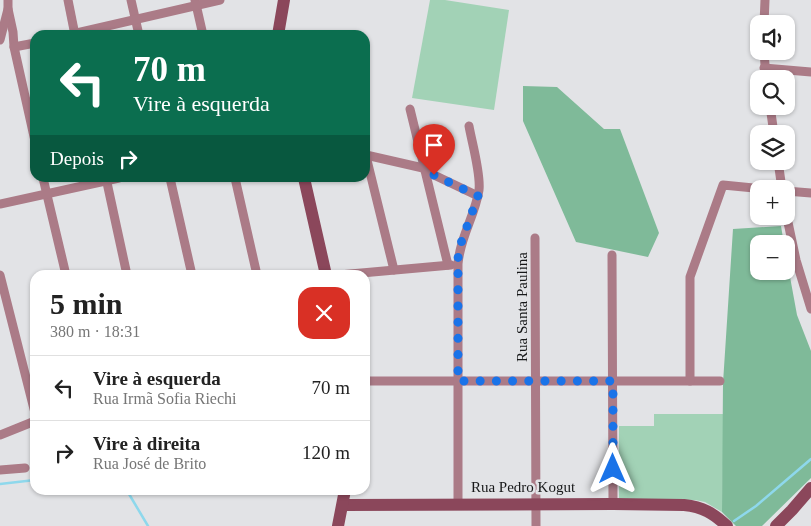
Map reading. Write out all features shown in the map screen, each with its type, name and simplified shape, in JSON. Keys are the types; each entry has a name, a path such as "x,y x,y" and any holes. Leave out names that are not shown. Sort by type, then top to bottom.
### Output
{"street":[{"path":"68,0 72,30"},
{"path":"131,0 137,30"},
{"path":"91,30 196,3 220,0"},
{"path":"279,30 284,0"},
{"path":"764,0 764,15"},
{"path":"196,3 202,30"},
{"path":"0,40 8,4"},
{"path":"8,4 14,47 30,118"},
{"path":"14,47 30,43"},
{"path":"764,60 764,68 811,72"},
{"path":"410,109 448,265"},
{"path":"458,504 458,264 461,243 478,196 478,178 469,126"},
{"path":"370,154 423,168 478,196"},
{"path":"370,173 394,270"},
{"path":"44,182 65,270"},
{"path":"0,204 95,182"},
{"path":"108,182 127,270"},
{"path":"171,182 191,270"},
{"path":"236,182 256,270"},
{"path":"305,182 325,270"},
{"path":"690,381 690,277 723,185 750,188"},
{"path":"795,192 811,193"},
{"path":"789,225 800,276 811,309"},
{"name":"Rua Santa Paulina","path":"535,238 536,526"},
{"path":"612,255 613,504"},
{"path":"370,272 458,264"},
{"path":"0,275 30,393"},
{"path":"370,381 720,381"},
{"path":"0,435 30,423"},
{"path":"0,470 25,468"},
{"path":"776,526 811,488"},
{"path":"338,526 344,495"},
{"name":"Rua Pedro Kogut","path":"343,505 613,504 695,506 709,511 727,526"}],"green space":[{"path":"430,0 445,0 509,10 494,110 412,98"},
{"path":"523,86 557,87 604,129 620,129 659,233 648,257 576,242 523,121"},
{"path":"781,226 782,235 750,235 750,280 791,280 797,315 811,351 811,478 762,526 736,526 722,512 723,383 733,229"},
{"path":"654,414 724,414 722,512 705,502 695,500 619,499 619,426 654,426"}],"waterway":[{"path":"734,521 756,506 811,459"},
{"path":"0,484 30,481"},
{"path":"130,495 148,526"}],"route":[{"path":"434,175 478,196 461,243 458,258 458,381 613,381 613,469"}]}
